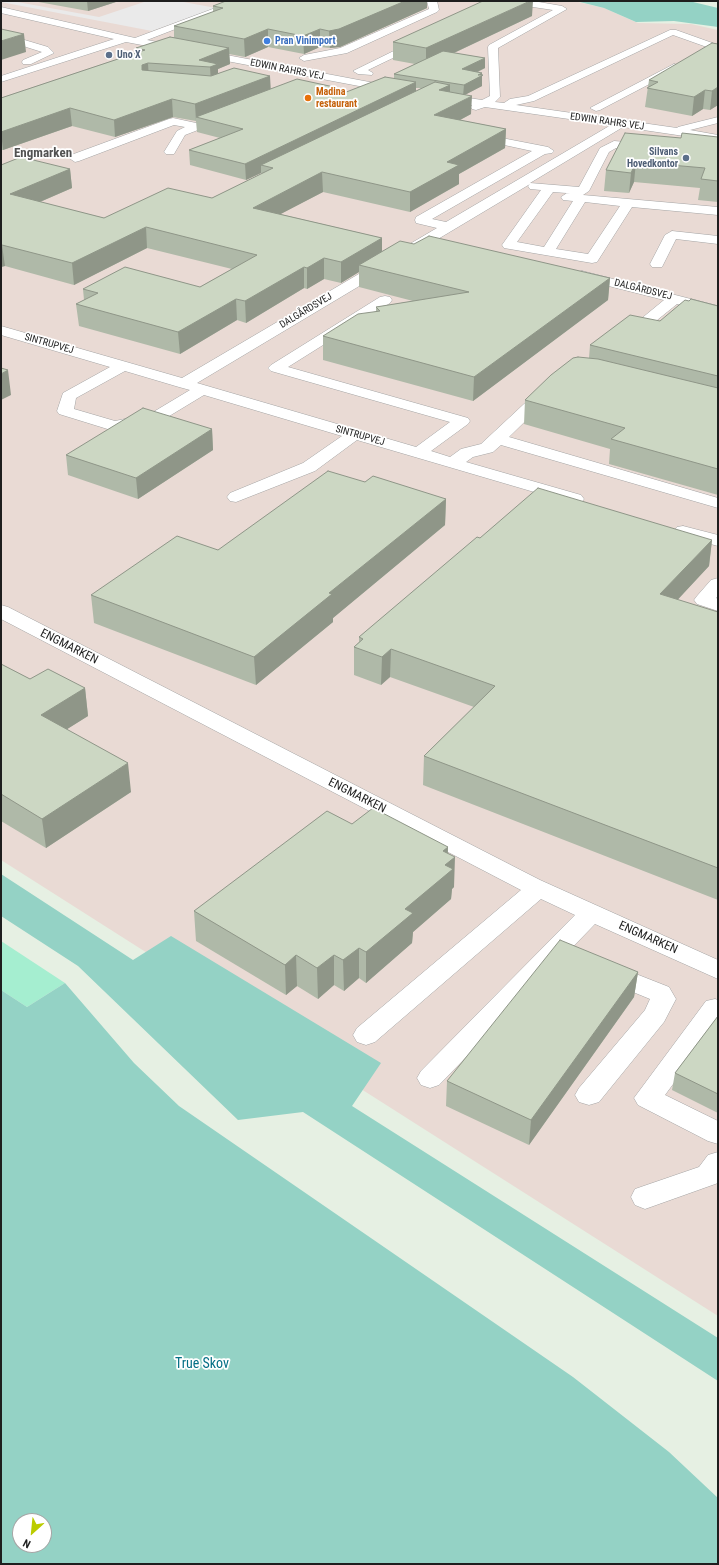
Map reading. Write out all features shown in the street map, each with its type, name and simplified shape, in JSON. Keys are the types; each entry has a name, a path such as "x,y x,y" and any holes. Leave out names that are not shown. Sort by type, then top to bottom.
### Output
{"street":[{"path":"267,71 300,58 350,47 434,10 432,1"},
{"path":"480,105 495,97 493,47 562,9 533,4 503,3 496,6"},
{"path":"207,26 203,24 246,4"},
{"path":"1,79 82,52 126,41 246,4"},
{"name":"EDWIN RAHRS VEJ","path":"1,10 28,21"},
{"name":"EDWIN RAHRS VEJ","path":"1,15 126,41 157,49 316,81 345,83 403,93"},
{"path":"530,99 673,32 715,47"},
{"path":"1,36 44,49 49,53 1,70"},
{"path":"368,73 358,71 431,36"},
{"path":"157,49 180,38"},
{"path":"699,54 715,47"},
{"path":"82,52 104,58"},
{"path":"596,108 685,61"},
{"path":"345,83 386,64"},
{"path":"363,95 378,89"},
{"name":"EDWIN RAHRS VEJ","path":"432,98 617,126"},
{"path":"505,107 514,101 530,99 612,111"},
{"name":"EDWIN RAHRS VEJ","path":"480,105 505,107 617,126 676,139 718,143"},
{"path":"170,152 181,133 233,113"},
{"path":"673,119 704,124"},
{"path":"546,191 583,191 604,150 614,144 676,139 680,129 718,120"},
{"path":"75,158 173,121 197,127"},
{"name":"DALGÅRDSVEJ","path":"184,384 617,126"},
{"path":"464,134 569,155"},
{"name":"EDWIN RAHRS VEJ","path":"676,139 718,138"},
{"path":"448,227 420,220 542,150"},
{"path":"519,185 581,198 718,210"},
{"path":"546,191 509,245 592,259 628,203"},
{"path":"548,252 581,198"},
{"path":"657,264 672,235 718,240"},
{"path":"428,239 444,242"},
{"path":"497,255 520,260"},
{"name":"DALGÅRDSVEJ","path":"566,271 718,310"},
{"path":"641,326 675,298"},
{"path":"386,300 276,368 462,421 418,453"},
{"path":"292,319 336,331"},
{"name":"SINTRUPVEJ","path":"1,330 589,503"},
{"path":"123,366 69,396 65,411 114,426 154,418 203,389"},
{"path":"453,463 467,453 487,448 498,440 553,385"},
{"path":"236,497 309,467 355,434"},
{"path":"498,440 718,503"},
{"path":"665,526 718,541"},
{"path":"718,584 704,600 718,605"},
{"name":"ENGMARKEN","path":"1,612 538,889 718,970"},
{"path":"366,1035 538,889"},
{"path":"430,1078 574,957 591,913"},
{"path":"574,957 660,993 663,998 655,1015 589,1096"},
{"path":"718,1010 715,1008 648,1098 718,1133"},
{"path":"645,1198 710,1175 718,1163"}],"shaded area":[{"path":"1,1 574,1 604,8 638,23 691,24 718,30 718,1316 1,860"},
{"path":"1,1 12,1 99,17 147,1 178,1 216,8 152,31"}],"green space":[{"path":"576,1 689,1 718,8 718,27 674,21 636,22 604,8"},
{"path":"1,874 133,960 171,936 381,1063 352,1106 718,1338 718,1381 303,1112 238,1120 78,966 1,916"},
{"path":"1,941 65,983 27,1007 1,990"},
{"name":"True Skov","path":"65,983 134,1063 179,1106 573,1377 669,1452 718,1498 718,1564 1,1564 1,990 27,1007"}],"building":[{"path":"226,1 405,1 339,29 329,31 320,29 303,36 268,29 244,39 174,26 223,8 213,6"},
{"path":"483,1 530,1 426,48 393,42"},
{"path":"1,29 24,34 1,41"},
{"path":"170,37 229,48 199,60 218,64 210,67 148,63 142,65 142,70 211,76 234,68 270,76 195,104 172,99 114,120 70,108 1,132 1,98 145,50 136,48"},
{"path":"712,43 718,44 718,87 712,91 705,90 694,97 647,88 658,82 649,80"},
{"path":"443,51 485,58 462,69 482,73 478,75 483,75 464,85 394,74"},
{"path":"385,77 416,82 245,164 189,150 243,129 196,117 297,79 334,87 329,92 336,96"},
{"path":"435,82 450,85 439,90 472,96 434,115 506,129 447,162 459,165 410,192 322,172 253,208 382,238 341,262 324,258 307,268 304,267 245,301 236,299 178,332 76,304 98,293 83,289 125,267 200,287 257,255 146,227 72,263 1,245 1,165 21,157 70,169 10,194 104,218 168,188 212,198 273,168 261,165"},
{"path":"625,133 681,138 682,133 718,137 718,181 701,179 705,168 636,162 631,173 606,170"},
{"path":"429,236 610,278 474,377 323,336 358,314 380,311 376,307 469,292 359,265 400,241 414,244"},
{"path":"691,299 718,306 718,376 590,345 630,315 660,321 685,300 689,301"},
{"path":"573,358 598,359 718,388 718,469 611,439 625,428 525,400 551,375"},
{"path":"1,368 8,370 1,374"},
{"path":"143,408 212,429 136,478 66,455"},
{"path":"328,471 365,482 373,476 446,499 329,593 332,594 254,657 91,595 177,536 218,550"},
{"path":"538,488 712,540 660,594 718,612 718,868 424,756 495,686 391,649 382,657 354,647 363,639 359,637 477,537 480,538"},
{"path":"1,664 30,679 48,669 85,688 41,715 128,763 42,819 1,794"},
{"path":"373,808 448,847 443,851 455,857 445,865 453,869 405,909 413,913 366,952 359,948 343,960 334,955 317,968 296,955 285,965 194,911 327,811 352,824"},
{"path":"560,940 638,972 531,1120 447,1081"},
{"path":"718,1016 718,1094 675,1073"}],"place":[{"name":"Pran Vinimport","path":"267,41"},
{"name":"Uno X","path":"109,55"},
{"name":"Madina restaurant","path":"308,98"},
{"name":"Silvans Hovedkontor","path":"686,158"}],"district":[{"name":"Engmarken","path":"43,154"}]}
